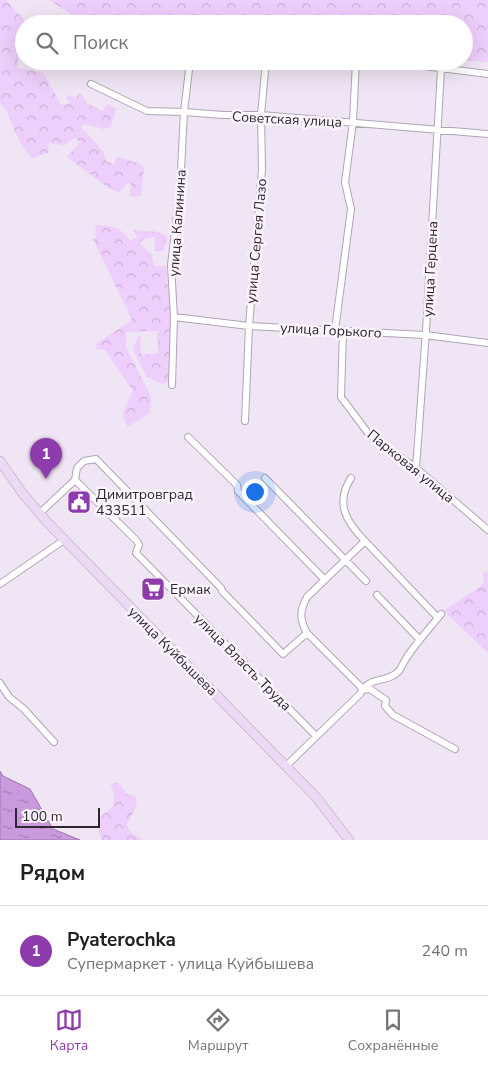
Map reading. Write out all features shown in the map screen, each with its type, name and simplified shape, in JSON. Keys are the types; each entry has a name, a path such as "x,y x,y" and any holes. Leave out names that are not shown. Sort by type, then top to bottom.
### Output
{"main road":[{"name":"улица Куйбышева","path":"0,461 23,494 64,540 316,797 349,840"}],"street":[{"name":"улица Калинина","path":"172,385 174,316 171,265 180,189 184,112 189,70"},
{"name":"улица Сергея Лазо","path":"245,421 249,326 262,169 261,115 265,70"},
{"path":"335,330 351,209 345,182 353,122 356,70"},
{"name":"улица Герцена","path":"416,468 441,70"},
{"path":"450,70 488,74"},
{"name":"Советская улица","path":"91,84 147,111 261,115 488,134"},
{"name":"улица Горького","path":"174,316 249,326 343,330 488,343"},
{"name":"Парковая улица","path":"343,330 341,397 376,440 416,468 488,530"},
{"path":"188,437 325,580"},
{"path":"40,513 75,480 77,468 84,461 96,459 283,654 307,633"},
{"path":"265,478 366,581"},
{"path":"286,766 370,682 387,678 398,672 406,657 440,616 365,541 351,524 343,506 345,488 351,478"},
{"name":"улица Власть Труда","path":"75,480 137,541 139,546 136,554 316,736"},
{"path":"0,584 64,540"},
{"path":"362,690 307,633 300,618 302,607 307,597 365,541"},
{"path":"377,595 420,640"},
{"path":"0,684 10,697 24,709 54,742"},
{"path":"362,690 370,689 386,700 385,706 393,715 455,749"}],"green space":[{"path":"0,0 6,0 20,15 15,15 15,70 44,73 61,105 70,103 66,98 67,95 76,98 79,94 82,95 87,103 102,111 108,104 116,109 111,127 103,129 85,124 81,127 103,151 106,161 114,164 117,157 120,157 138,162 144,168 141,196 130,197 131,183 126,184 119,193 110,189 67,157 80,142 75,138 64,145 49,143 48,153 32,158 23,147 6,111 0,103"},
{"path":"49,0 488,0 488,62 473,61 473,15 72,15"},
{"path":"95,225 115,228 130,240 137,237 134,230 158,232 167,236 164,251 155,251 155,237 146,238 139,243 152,255 154,266 166,266 171,318 169,381 163,384 147,377 133,350 138,336 140,336 141,355 158,353 157,331 126,332 126,347 151,397 150,413 128,427 125,422 124,413 126,404 133,391 104,349 97,350 96,344 132,320 93,239 96,238"},
{"path":"483,573 488,573 488,653 444,611 484,583"},
{"path":"118,782 127,794 135,796 137,805 127,825 129,830 142,840 102,840 98,824 102,815 109,810 114,801 111,784"}],"water":[{"path":"0,771 3,776 30,789 53,829 80,840 0,840"}],"place":[{"name":"Pyaterochka","path":"46,479"},
{"name":"Димитровград 433511","path":"79,502"},
{"name":"Ермак","path":"153,589"}]}
